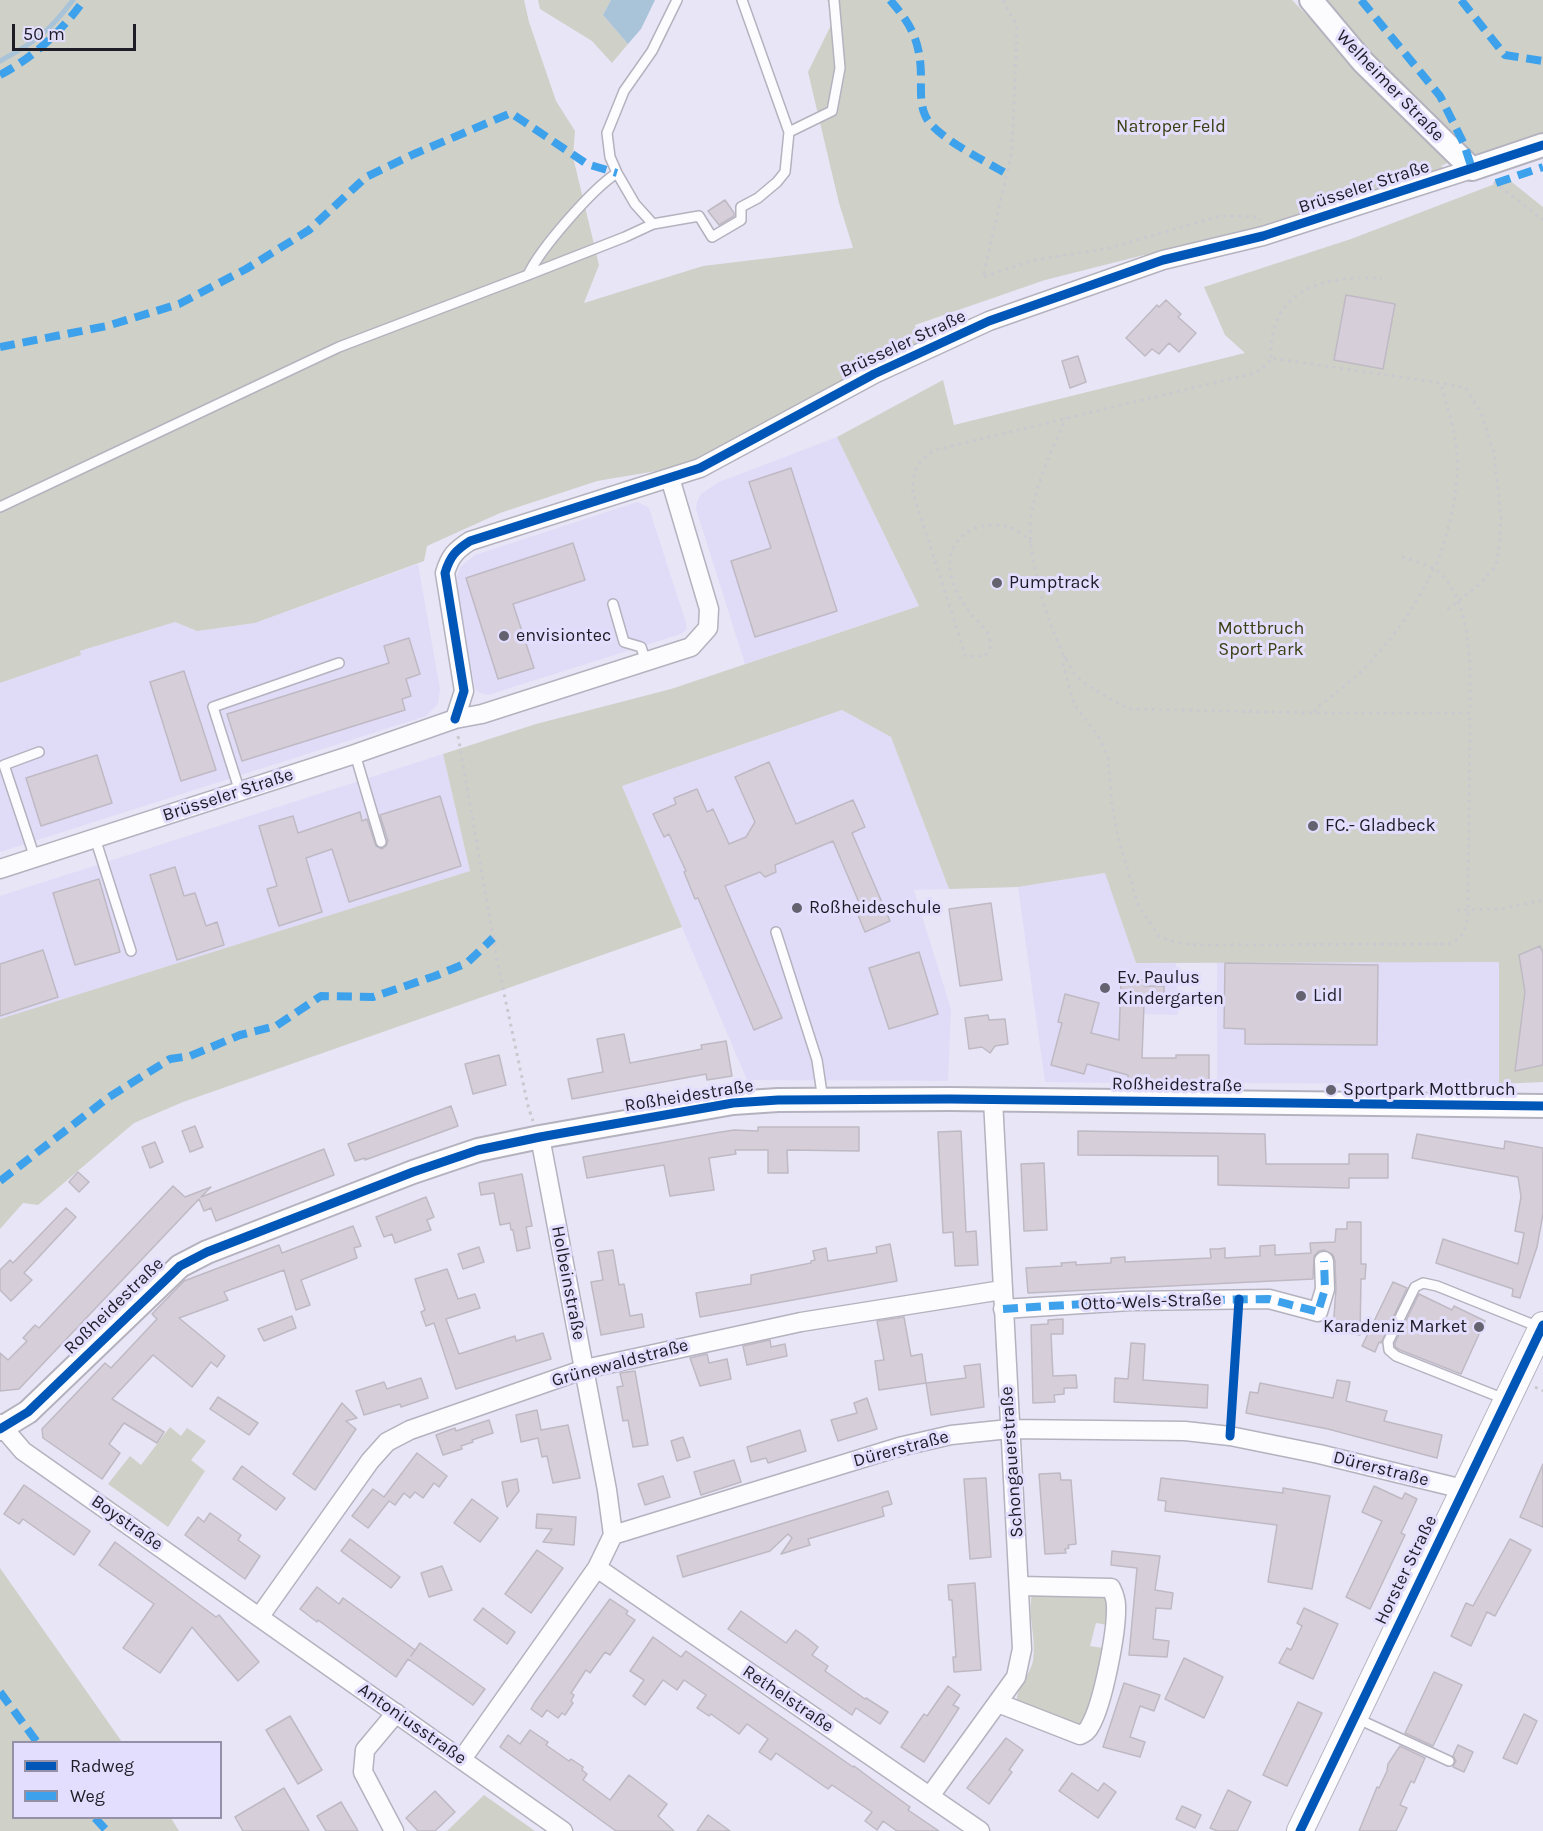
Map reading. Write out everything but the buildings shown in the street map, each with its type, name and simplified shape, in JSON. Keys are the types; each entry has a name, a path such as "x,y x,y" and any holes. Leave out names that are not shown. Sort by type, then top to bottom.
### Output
{"main road":[{"name":"Horster Straße","path":"1300,1831 1542,1326"}],"street":[{"name":"Welheimer Straße","path":"1311,0 1363,62 1472,169"},
{"name":"Brüsseler Straße","path":"455,719 464,692 445,573 449,559 455,551 470,541 700,468 874,374 989,321 1163,260 1263,236 1543,145"},
{"name":"Brüsseler Straße","path":"0,869 240,792 455,719 482,714 691,647 708,628 709,609 670,478"},
{"name":"Roßheidestraße","path":"1,1427 28,1412 180,1266 207,1252 413,1172 478,1150 540,1137 732,1103 823,1100 1543,1106"},
{"name":"Schongauerstraße","path":"930,1796 1016,1677 1022,1649 993,1100"},
{"name":"Holbeinstraße","path":"540,1137 585,1369 613,1535"},
{"name":"Otto-Wels-Straße","path":"1003,1310 1130,1301 1269,1299 1318,1312 1325,1289 1324,1261"},
{"name":"Grünewaldstraße","path":"260,1616 370,1461 387,1442 410,1431 585,1369 801,1322 1002,1290"},
{"name":"Boystraße","path":"1,1427 23,1451 260,1616"},
{"name":"Dürerstraße","path":"613,1535 899,1447 951,1435 1009,1429 1173,1430 1230,1436 1319,1454 1463,1489"},
{"path":"462,1759 597,1568 613,1535"},
{"name":"Rethelstraße","path":"597,1568 980,1831"},
{"path":"998,1703 1080,1736 1089,1729 1100,1705 1116,1606 1111,1588 1020,1586"},
{"name":"Antoniusstraße","path":"260,1616 563,1831"},
{"path":"394,1831 363,1772 365,1750 396,1713"}],"lane":[{"path":"653,224 635,204 617,173 610,157 607,133 624,91 652,51 677,0"},
{"path":"0,507 339,347 528,275 653,224 699,216 712,237 741,220 741,207 758,198 785,172 789,132 742,0"},
{"path":"789,132 832,111 840,68 834,0"},
{"path":"528,275 533,263 569,220 604,181 617,173"},
{"path":"613,604 624,642 641,647 646,662"},
{"path":"240,792 213,707 339,663"},
{"path":"35,858 4,765 39,752"},
{"path":"355,754 381,842"},
{"path":"95,838 131,951"},
{"path":"776,932 817,1060 823,1100"},
{"path":"1507,1400 1396,1356 1389,1350 1388,1342 1406,1303 1415,1287 1423,1283 1542,1326"},
{"path":"1354,1717 1449,1761"}],"path":[{"path":"1003,0 1017,26 1012,150 983,277 1034,260 1106,249 1220,216 1259,217 1263,236"},
{"path":"1472,169 1496,183 1543,220"},
{"path":"1031,543 1026,536 1012,527 1001,524 973,529 957,544 949,561 956,592 991,640 989,651 984,656 966,657 916,504 913,487 914,471 924,456 935,450 1255,373 1267,365 1271,358 1270,341 1274,323 1289,301 1298,294 1336,279 1382,278"},
{"path":"1271,358 1466,388 1481,413 1494,453 1501,518 1496,566 1480,584 1447,610"},
{"path":"1315,713 1315,709 1354,678 1379,651 1418,601 1439,558 1449,528 1457,472 1455,438 1441,383"},
{"path":"1066,418 1041,478 1031,517 1031,543 1039,584 1057,643 1076,675 1104,696 1129,708 1470,714"},
{"path":"1065,656 1063,663 1074,704 1100,739 1108,758 1112,805 1128,876 1138,905 1159,936 1184,944 1201,945 1448,944 1460,939 1463,935 1468,910 1470,714 1468,658 1463,616 1458,600 1439,572 1402,557"},
{"path":"455,719 504,995 528,1106 540,1137"},
{"path":"1457,910 1502,909 1543,900"}],"shaded area":[{"path":"837,437 919,606 745,664 696,509 697,502 701,494 719,482"},
{"path":"637,502 648,507 650,511 687,629 681,634 488,695 475,689 458,593 457,577 460,567 475,555"},
{"path":"418,564 440,689 438,704 426,716 0,852 0,683 80,655 80,651 175,622 197,631 255,623"},
{"name":"Roßheideschule","path":"842,710 891,737 949,889 914,890 951,1009 948,1081 747,1080 622,786"},
{"path":"443,754 470,871 0,1019 0,896"},
{"name":"Ev. Paulus Kindergarten","path":"1106,873 1136,963 1176,962 1178,1015 1143,1014 1142,1058 1128,1058 1128,1083 1045,1082 1018,887"},
{"path":"1217,961 1499,962 1499,1084 1217,1083"}],"green space":[{"name":"Natroper Feld","path":"0,0 524,0 529,22 556,101 575,131 573,157 599,265 584,303 703,266 853,248 839,203 808,72 836,15 827,0 1292,0 1449,162 1441,166 1452,175 1325,214 1045,280 915,325 920,345 686,466 597,481 500,513 427,546 424,561 255,623 197,631 175,622 80,651 81,655 0,683"},
{"path":"538,0 611,0 603,15 628,44 612,63 592,41 540,9"},
{"path":"1313,0 1543,0 1543,141 1471,166"},
{"name":"Mottbruch Sport Park","path":"1508,179 1543,207 1543,1082 1499,1084 1499,962 1136,963 1105,873 1018,887 949,889 891,737 842,710 622,786 682,927 183,1102 134,1123 38,1205 23,1203 0,1229 0,1019 470,871 443,754 536,724 671,689 919,606 837,437 943,380 954,425 1245,353 1225,335 1204,287 1351,239"},
{"path":"170,1427 181,1436 187,1428 206,1441 191,1460 205,1471 168,1527 108,1484 130,1456 141,1465"},
{"path":"0,1568 121,1741 12,1741 12,1819 172,1819 179,1831 0,1831"},
{"path":"1032,1594 1102,1595 1108,1600 1108,1625 1096,1623 1090,1646 1103,1648 1091,1706 1078,1726 1017,1700 1033,1661"},
{"path":"484,1795 535,1831 447,1831"}],"water":[{"path":"611,0 655,0 641,29 628,44 603,15"}],"waterway":[{"path":"0,61 41,35 73,0"}],"marked path":[{"path":"0,75 24,60 46,42 84,0"},
{"path":"890,0 905,18 917,45 921,67 922,106 930,123 949,140 1007,174"},
{"path":"1361,0 1440,96 1464,144 1472,169"},
{"path":"1461,0 1505,55 1543,61"},
{"path":"0,347 107,326 179,304 246,269 309,230 366,177 511,113 587,164 617,173"},
{"path":"1496,183 1543,167"},
{"path":"0,1181 109,1097 170,1059 190,1056 240,1035 276,1026 321,996 373,997 435,976 467,963 493,938"},
{"path":"1003,1309 1130,1301 1269,1299 1318,1312 1325,1289 1324,1261"},
{"path":"0,1692 36,1741"},
{"path":"96,1819 107,1831"}],"cycle path":[{"path":"455,719 464,691 445,573 454,554 470,541 700,468 874,374 989,321 1163,260 1263,236 1543,145"},
{"path":"0,1429 28,1412 180,1266 207,1252 413,1172 478,1150 540,1137 733,1103 778,1100 950,1099 1543,1106"},
{"path":"1230,1436 1239,1299"},
{"path":"1300,1831 1543,1325"}],"place":[{"name":"Pumptrack","path":"997,583"},
{"name":"envisiontec","path":"504,636"},
{"name":"FC.- Gladbeck","path":"1313,826"},
{"name":"Roßheideschule","path":"797,908"},
{"name":"Ev. Paulus Kindergarten","path":"1105,988"},
{"name":"Lidl","path":"1301,996"},
{"name":"Sportpark Mottbruch","path":"1331,1090"},
{"name":"Karadeniz Market","path":"1479,1327"}]}
